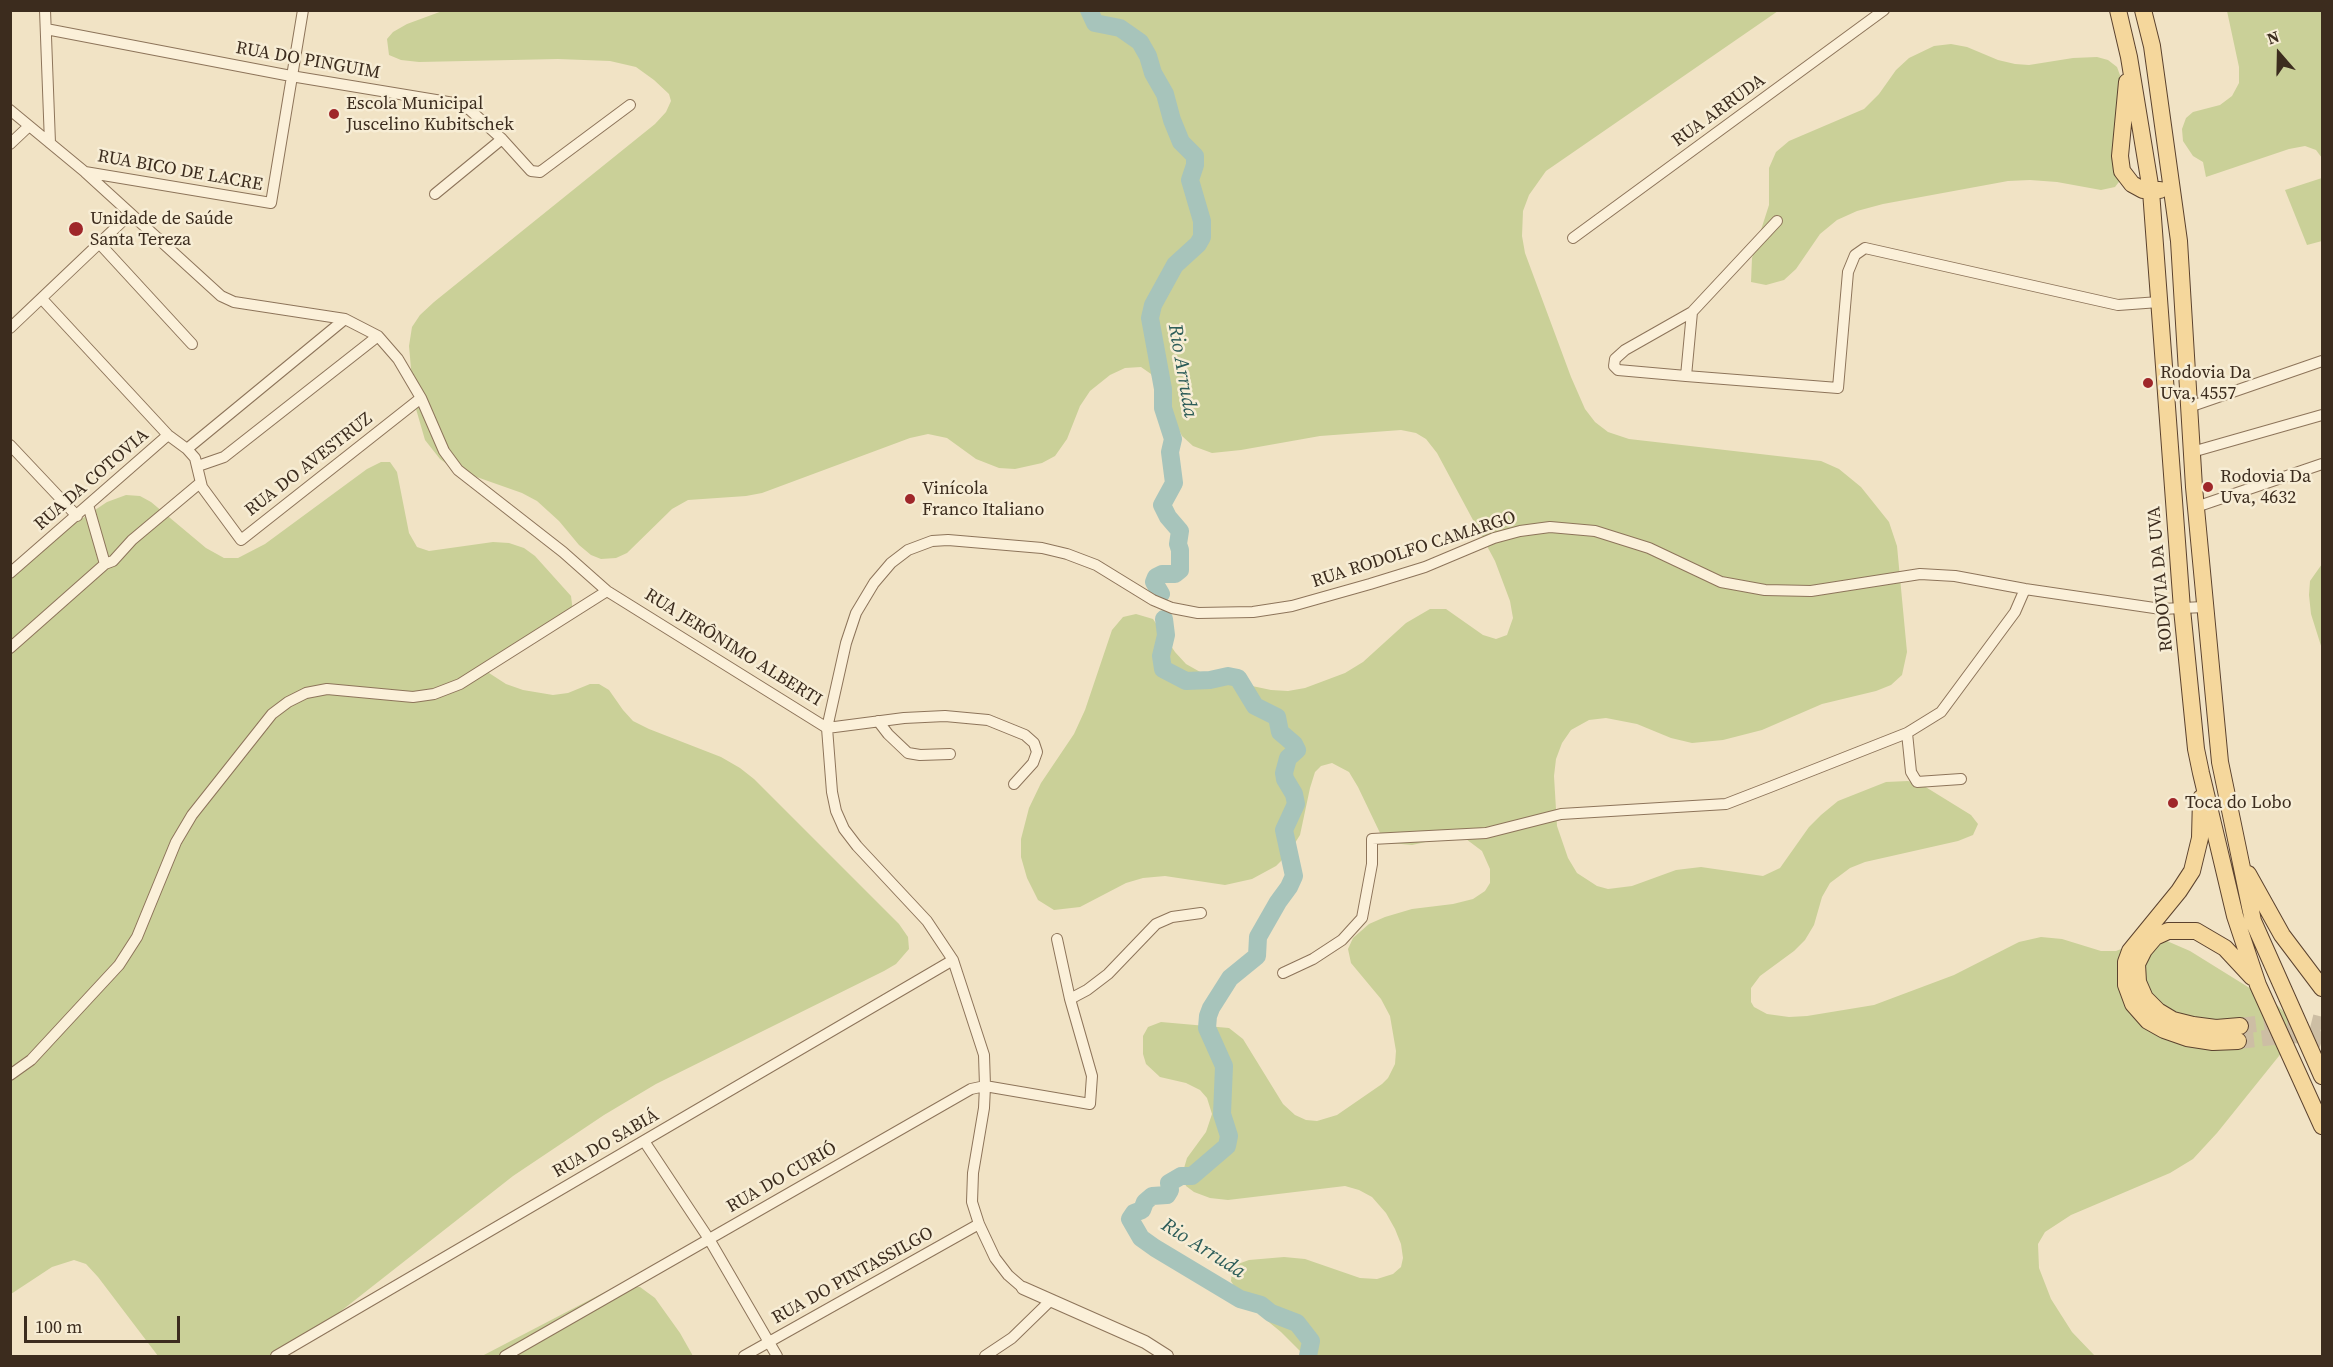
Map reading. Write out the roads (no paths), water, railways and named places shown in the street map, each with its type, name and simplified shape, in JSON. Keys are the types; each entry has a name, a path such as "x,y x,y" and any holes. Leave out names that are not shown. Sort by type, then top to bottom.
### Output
{"main road":[{"name":"RODOVIA DA UVA","path":"2118,10 2129,57 2151,191 2182,609 2196,749 2235,915 2258,985 2322,1126"},
{"path":"2143,10 2152,46 2179,242 2196,507 2220,762 2253,921 2322,1076"},
{"path":"2129,57 2120,156 2122,171 2132,184 2151,191 2173,188"},
{"path":"2201,773 2200,838 2192,871 2179,891 2130,951 2126,962 2126,985 2133,1004 2148,1021 2164,1030 2187,1038 2213,1042 2239,1033 2173,1020 2158,1011 2145,998 2138,982 2137,964 2144,950 2155,938 2168,931 2196,931 2225,948 2258,985"},
{"path":"2241,860 2282,935 2322,988"}],"street":[{"path":"45,10 50,143"},
{"path":"291,76 303,10"},
{"name":"RUA ARRUDA","path":"1573,238 1884,10"},
{"name":"RUA DO PINGUIM","path":"46,29 291,76 454,103 470,110 502,139 531,171 540,172 630,105"},
{"name":"RUA BICO DE LACRE","path":"85,172 271,203 291,76"},
{"name":"RUA JERÔNIMO ALBERTI","path":"10,110 85,172 221,296 234,302 345,319 378,336 398,359 421,398 444,451 458,470 563,552 607,591 827,728 832,792 836,811 844,830 927,921 953,960 984,1055 985,1086 972,1202 979,1224 995,1258 1008,1275 1023,1288 1145,1342 1167,1356"},
{"path":"10,144 28,127"},
{"path":"435,194 502,139"},
{"path":"10,328 130,214"},
{"path":"1777,221 1692,312 1625,350 1615,359 1614,366 1618,370 1838,388 1848,272 1855,255 1865,248 2118,305 2159,302"},
{"path":"100,244 192,344"},
{"name":"RUA DO AVESTRUZ","path":"42,299 168,435 187,449 198,466 200,483 241,540 421,398"},
{"path":"1686,376 1692,312"},
{"path":"187,449 345,319"},
{"path":"198,466 224,457 378,336"},
{"path":"2189,407 2322,361"},
{"path":"2192,452 2322,415"},
{"name":"RUA DA COTOVIA","path":"10,573 168,435"},
{"path":"10,445 76,516"},
{"path":"2196,507 2322,464"},
{"path":"10,648 105,564 113,561 132,540 200,483"},
{"path":"88,505 105,564"},
{"name":"RUA RODOLFO CAMARGO","path":"827,728 846,643 856,613 874,583 891,563 908,550 932,541 1020,545 1067,554 1096,565 1153,600 1172,608 1198,613 1253,612 1292,606 1425,567 1494,538 1520,531 1550,527 1595,531 1649,548 1721,582 1765,590 1810,591 1920,574 1955,576 2025,590 2161,609 2204,608"},
{"path":"1283,973 1313,959 1342,940 1362,918 1372,864 1372,839 1486,833 1561,814 1726,804 1907,732 1941,712 2015,612 2025,590"},
{"path":"10,1075 31,1060 119,965 137,937 176,842 192,815 272,714 288,702 306,693 327,688 413,697 434,694 460,684 607,591"},
{"path":"827,728 878,721 945,716 988,720 1017,731 1034,743 1037,752 1033,763 1014,784"},
{"path":"878,721 897,744 908,753 950,754"},
{"path":"1907,732 1914,778 1917,782 1961,779"},
{"path":"1070,999 1087,990 1108,974 1156,924 1172,917 1201,913"},
{"path":"985,1086 1090,1104 1092,1076 1056,939"},
{"name":"RUA DO SABIÁ","path":"276,1356 953,960"},
{"name":"RUA DO CURIÓ","path":"506,1356 970,1089 985,1086"},
{"path":"645,1141 709,1239 777,1356"},
{"name":"RUA DO PINTASSILGO","path":"744,1356 979,1224"},
{"path":"985,1356 1012,1338 1050,1300"}],"waterway":[{"name":"Rio Arruda","path":"1089,10 1095,23 1120,28 1140,42 1165,94 1181,142 1195,156 1195,165 1190,180 1202,221 1202,237 1198,244 1175,265 1153,305 1150,318 1163,389 1163,408 1173,439 1170,452 1174,483 1162,505 1168,517 1180,531 1178,544 1180,570 1175,574 1162,574 1156,577 1154,582 1161,594"},
{"name":"Rio Arruda","path":"1164,619 1166,635 1161,656 1163,669 1186,681 1210,680 1228,676 1238,678 1255,706 1277,717 1280,732 1294,744 1297,750 1288,758 1284,773 1296,804 1284,830 1294,876 1258,937 1257,956 1230,978 1208,1016 1207,1028 1224,1066 1222,1114 1229,1136 1227,1146 1192,1176 1181,1176 1169,1183 1170,1190 1167,1195 1152,1196 1145,1202 1142,1210 1134,1213 1130,1219 1141,1238 1155,1248 1240,1299 1261,1305 1271,1313 1297,1323 1311,1341 1308,1356"}],"tunnel":[{"path":"2240,1026 2287,1020 2322,1025"},
{"path":"2238,1041 2293,1035 2322,1040"}],"place":[{"name":"Escola Municipal Juscelino Kubitschek","path":"334,114"},
{"name":"Unidade de Saúde Santa Tereza","path":"76,229"},
{"name":"Rodovia Da Uva, 4557","path":"2148,383"},
{"name":"Rodovia Da Uva, 4632","path":"2208,487"},
{"name":"Vinícola Franco Italiano","path":"910,499"},
{"name":"Toca do Lobo","path":"2173,803"}]}
